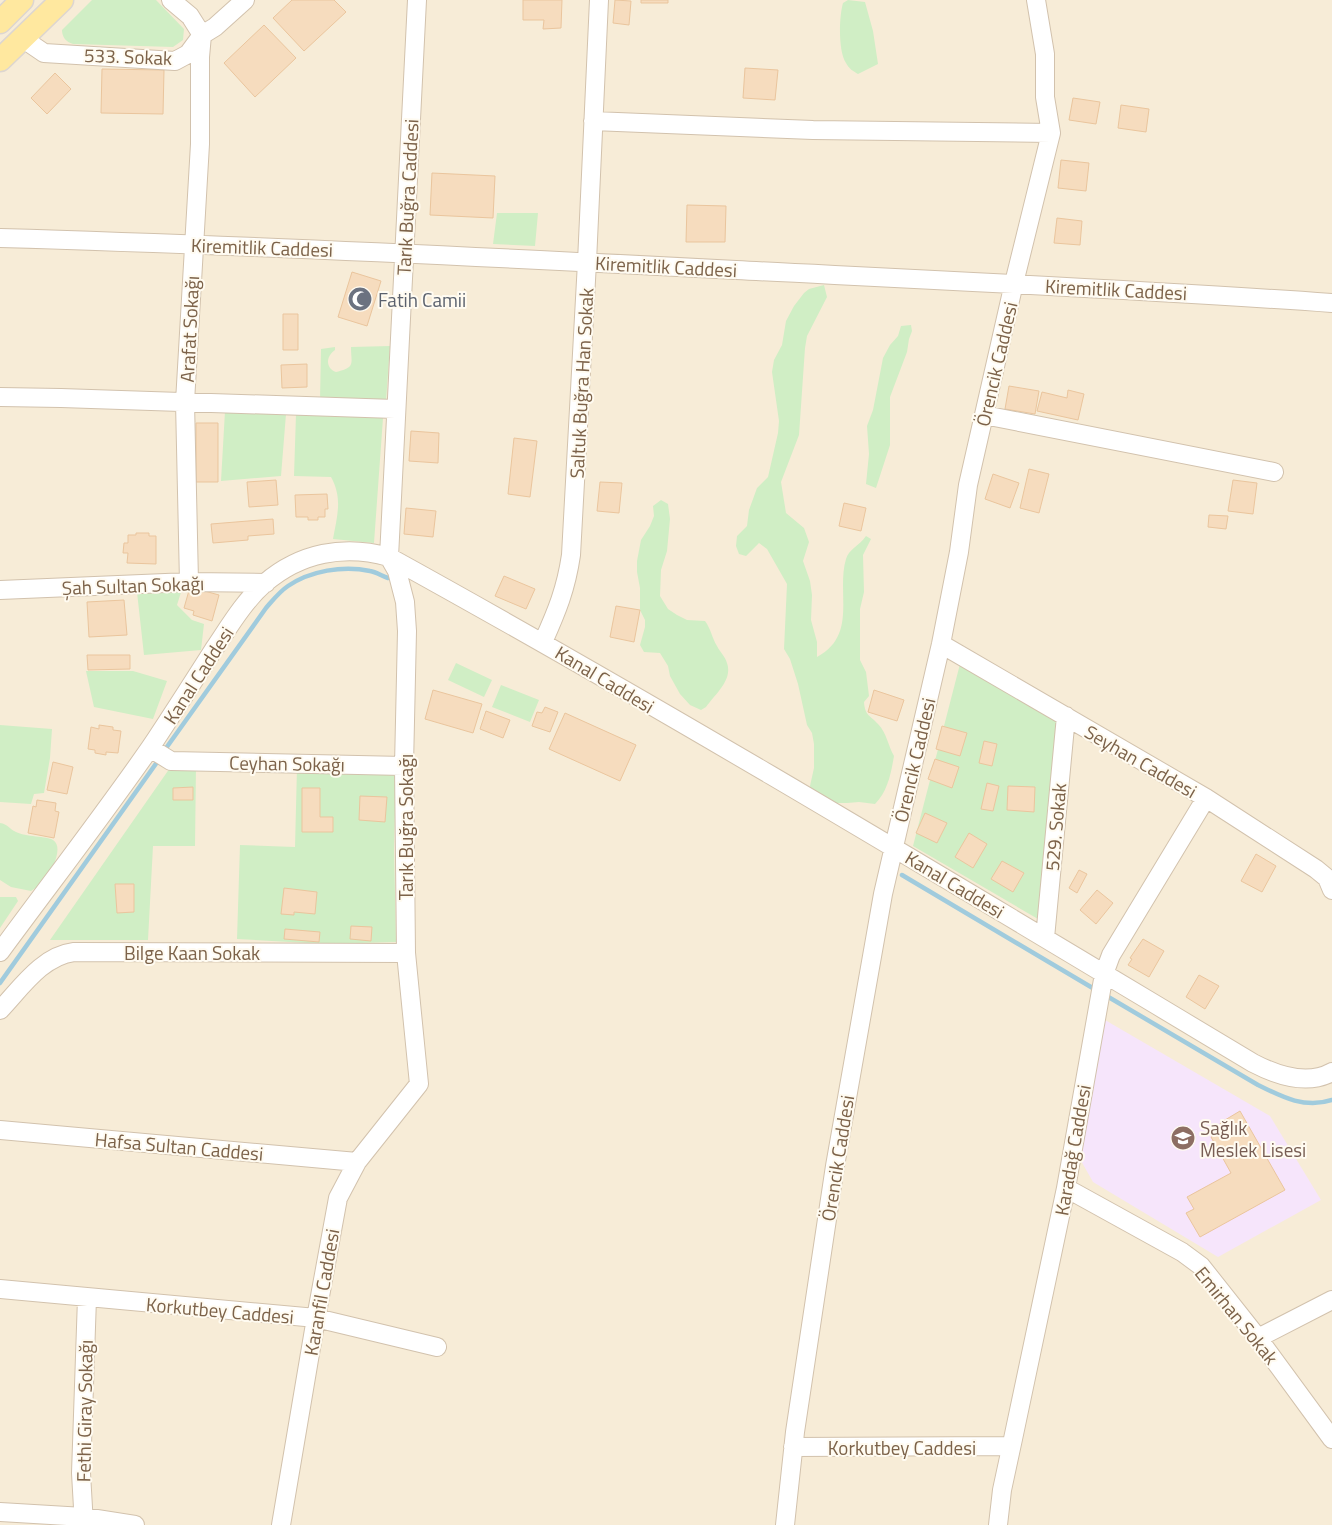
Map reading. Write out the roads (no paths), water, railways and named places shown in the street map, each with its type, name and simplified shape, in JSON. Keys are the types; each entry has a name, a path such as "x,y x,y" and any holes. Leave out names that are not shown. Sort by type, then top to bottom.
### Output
{"main road":[{"path":"0,22 22,0"},
{"path":"0,60 62,0"}],"street":[{"path":"171,0 190,16 202,35"},
{"name":"533. Sokak","path":"22,38 44,53 175,61 188,54 202,35 215,27 245,0"},
{"name":"Tarık Buğra Caddesi","path":"393,564 395,409 417,0"},
{"name":"Saltuk Buğra Han Sokak","path":"543,642 560,604 568,576 571,555 599,0"},
{"name":"Örencik Caddesi","path":"784,1525 793,1447 835,1166 883,894 941,644 959,552 968,485 1050,133 1045,97 1045,54 1036,0"},
{"name":"Arafat Sokağı","path":"189,582 185,402 200,144 200,57 202,35"},
{"path":"593,121 813,130 1050,133"},
{"name":"Kiremitlik Caddesi","path":"0,238 404,253 1014,283 1332,303"},
{"path":"0,397 395,409"},
{"path":"984,415 1274,472"},
{"name":"Kanal Caddesi","path":"0,952 150,748 227,630 249,600 266,582 290,566 325,553 354,550 374,552 393,564 543,642 894,847 1045,938 1103,978 1270,1072 1284,1076 1314,1079 1324,1077 1332,1072"},
{"name":"Tarık Buğra Sokağı","path":"393,564 405,602 407,631 404,766 406,953 419,1084"},
{"name":"Şah Sultan Sokağı","path":"0,590 189,582 266,582"},
{"name":"Seyhan Caddesi","path":"941,644 1206,798 1316,869 1327,878 1332,890"},
{"name":"529. Sokak","path":"1045,938 1066,716"},
{"name":"Ceyhan Sokağı","path":"150,748 171,761 404,766"},
{"name":"Karadağ Caddesi","path":"998,1525 1002,1490 1066,1188 1103,978 1111,955 1206,798"},
{"name":"Bilge Kaan Sokak","path":"0,1010 48,962 58,955 74,952 406,953"},
{"name":"Karanfil Caddesi","path":"281,1525 338,1198 357,1162 419,1084"},
{"name":"Hafsa Sultan Caddesi","path":"0,1130 357,1162"},
{"name":"Emirhan Sokak","path":"1066,1188 1182,1252 1201,1266 1258,1338 1332,1439"},
{"name":"Korkutbey Caddesi","path":"0,1289 316,1318 437,1347"},
{"name":"Fethi Giray Sokağı","path":"84,1521 81,1473 87,1298"},
{"path":"1258,1338 1332,1300"},
{"name":"Korkutbey Caddesi","path":"793,1447 1011,1446"},
{"path":"0,1512 135,1525"}],"waterway":[{"path":"164,751 266,608 285,588 306,576 338,569 360,569 388,578"},
{"path":"0,983 160,758"},
{"path":"902,875 1096,990"},
{"path":"1105,995 1276,1094 1312,1103 1332,1100"}],"place":[{"name":"Fatih Camii","path":"360,299"},
{"name":"Sağlık Meslek Lisesi","path":"1183,1138"}]}
